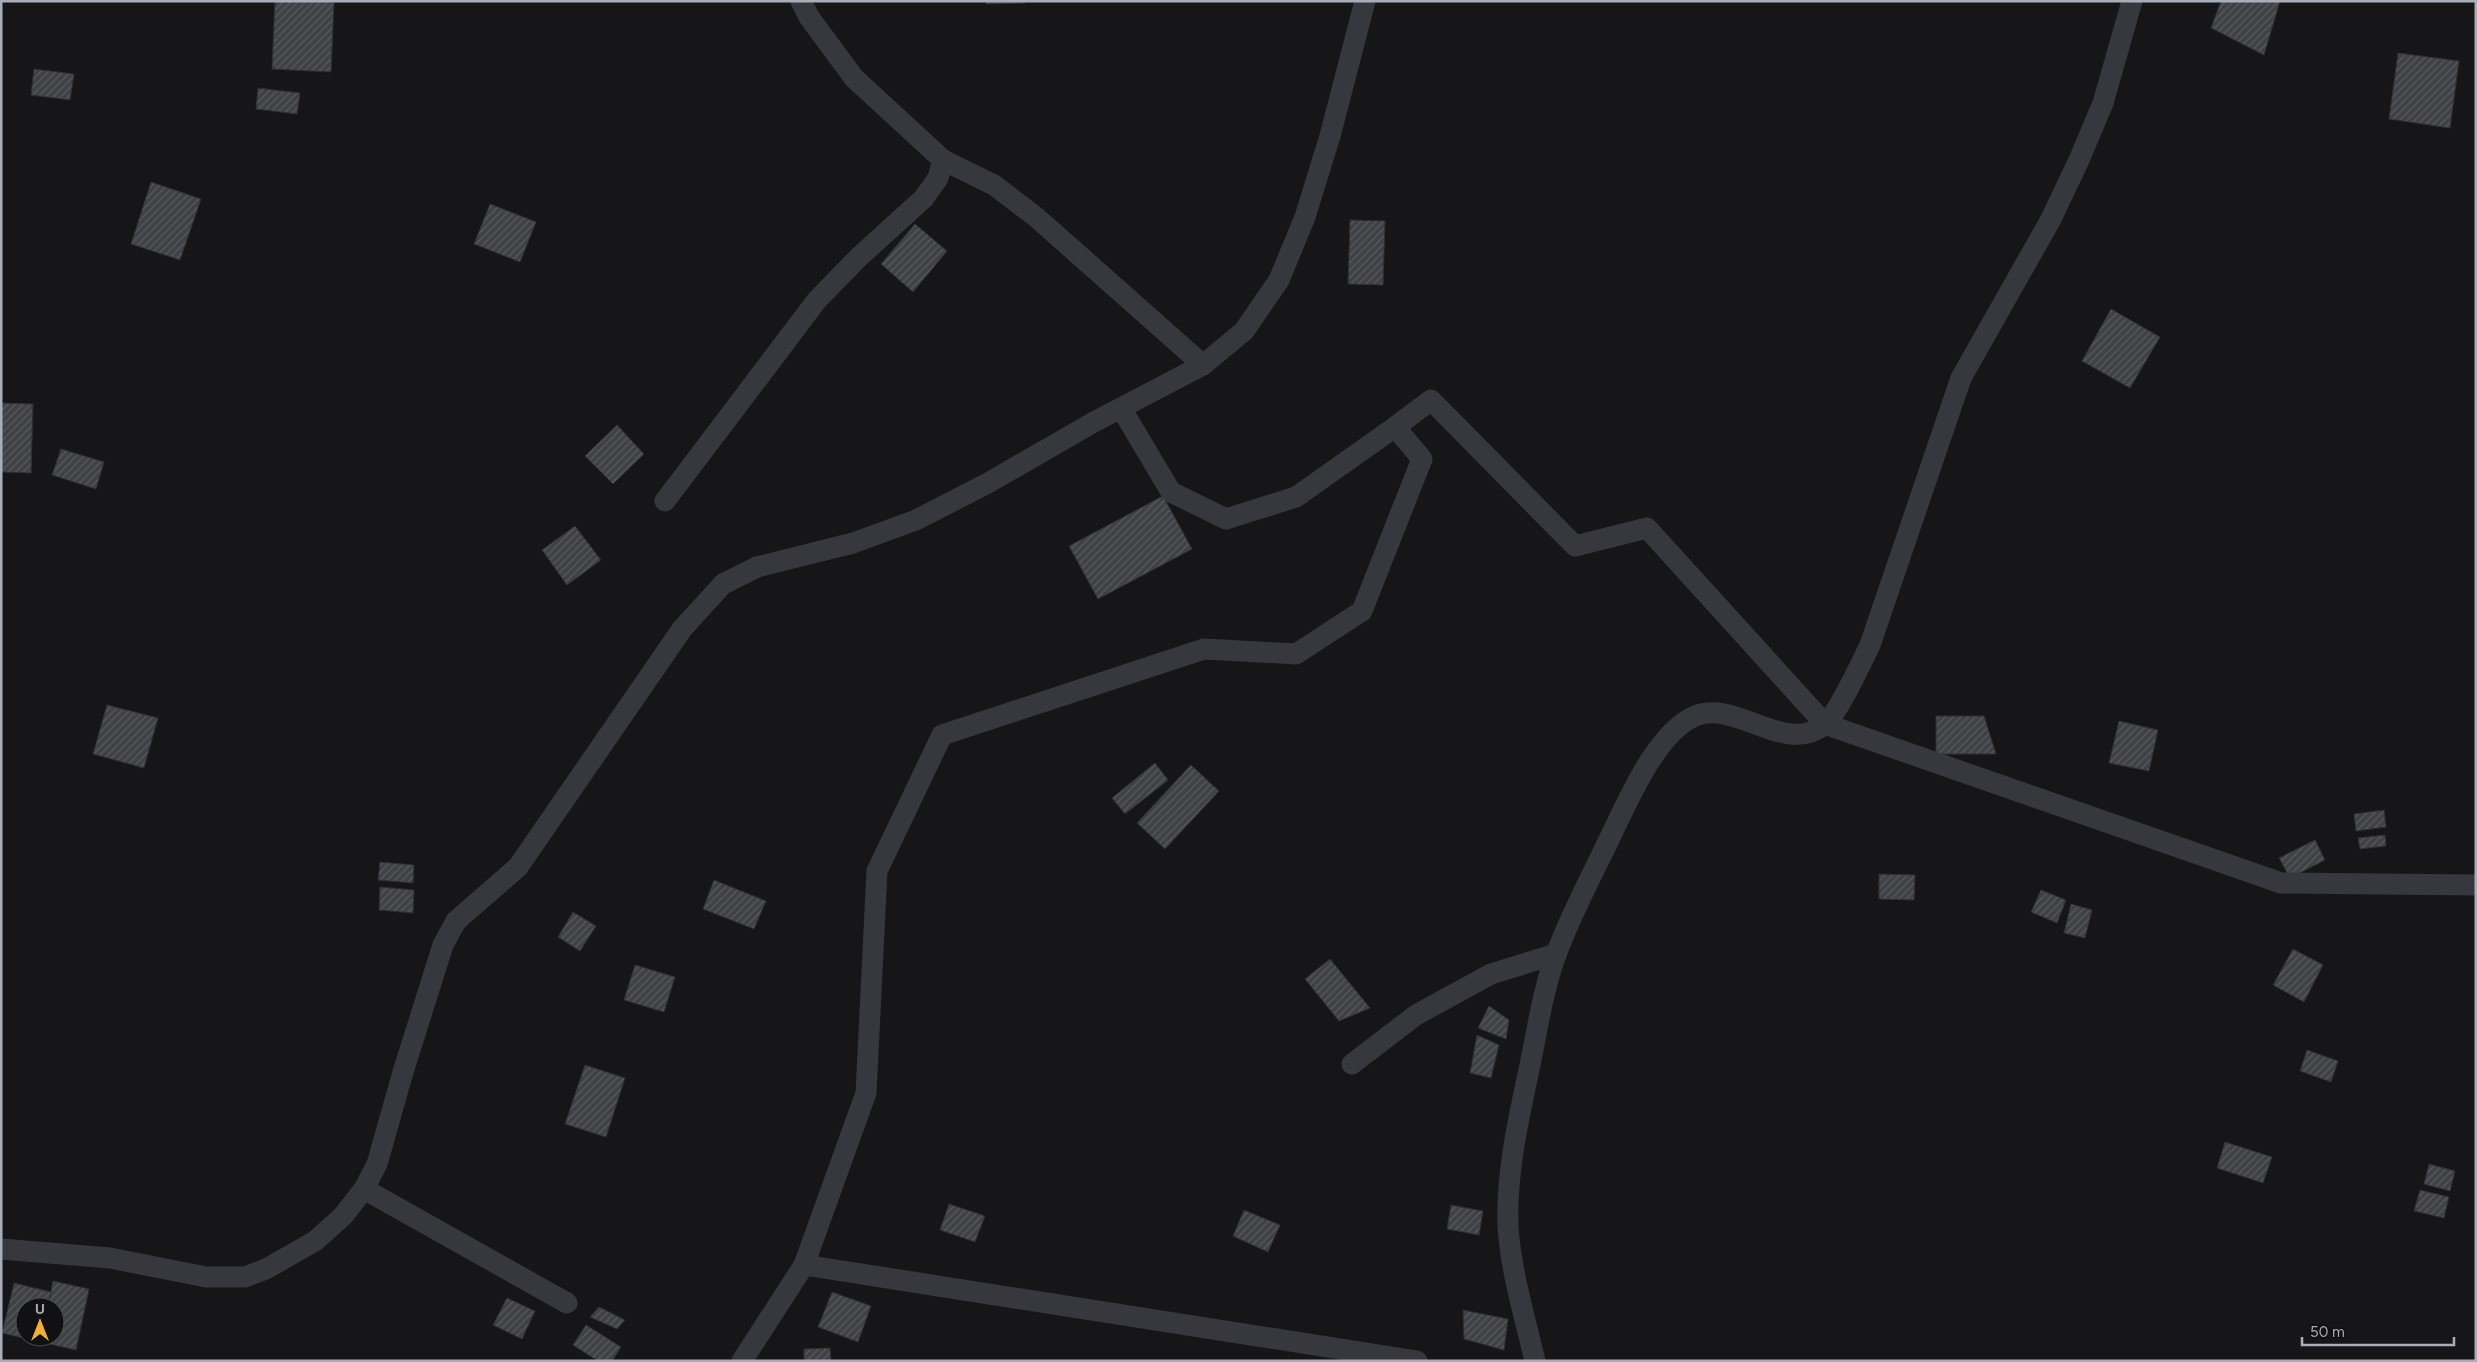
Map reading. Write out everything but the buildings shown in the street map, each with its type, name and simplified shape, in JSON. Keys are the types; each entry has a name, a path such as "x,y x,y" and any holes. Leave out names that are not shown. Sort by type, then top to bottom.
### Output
{"street":[{"path":"801,1 809,18 854,78 943,160 994,186 1036,217 1203,365"},
{"path":"1,1249 110,1258 206,1277 246,1277 266,1269 315,1241 343,1216 364,1189 378,1164 403,1072 443,945 456,921 518,867 682,629 723,584 757,567 853,543 916,520 988,483 1121,408 1203,365 1244,331 1279,280 1304,217 1324,154 1365,1"},
{"path":"1535,1361 1521,1300 1508,1224 1518,1125 1540,1014 1556,954 1628,799 1666,737 1692,717 1706,714 1724,714 1795,734 1815,730 1826,724 1850,685 1870,645 1961,378 2051,219 2079,160 2103,103 2132,1"},
{"path":"665,501 817,300 859,257 924,198 938,178 943,160"},
{"path":"1121,408 1171,492 1226,519 1296,497 1431,400 1575,546 1647,528 1826,724 2281,883 2476,885"},
{"path":"742,1361 804,1265 866,1093 877,870 942,735 1204,649 1296,654 1362,611 1422,459 1395,427"},
{"path":"1352,1064 1416,1015 1491,974 1556,954"},
{"path":"364,1189 567,1303"},
{"path":"804,1265 1417,1361"}]}
